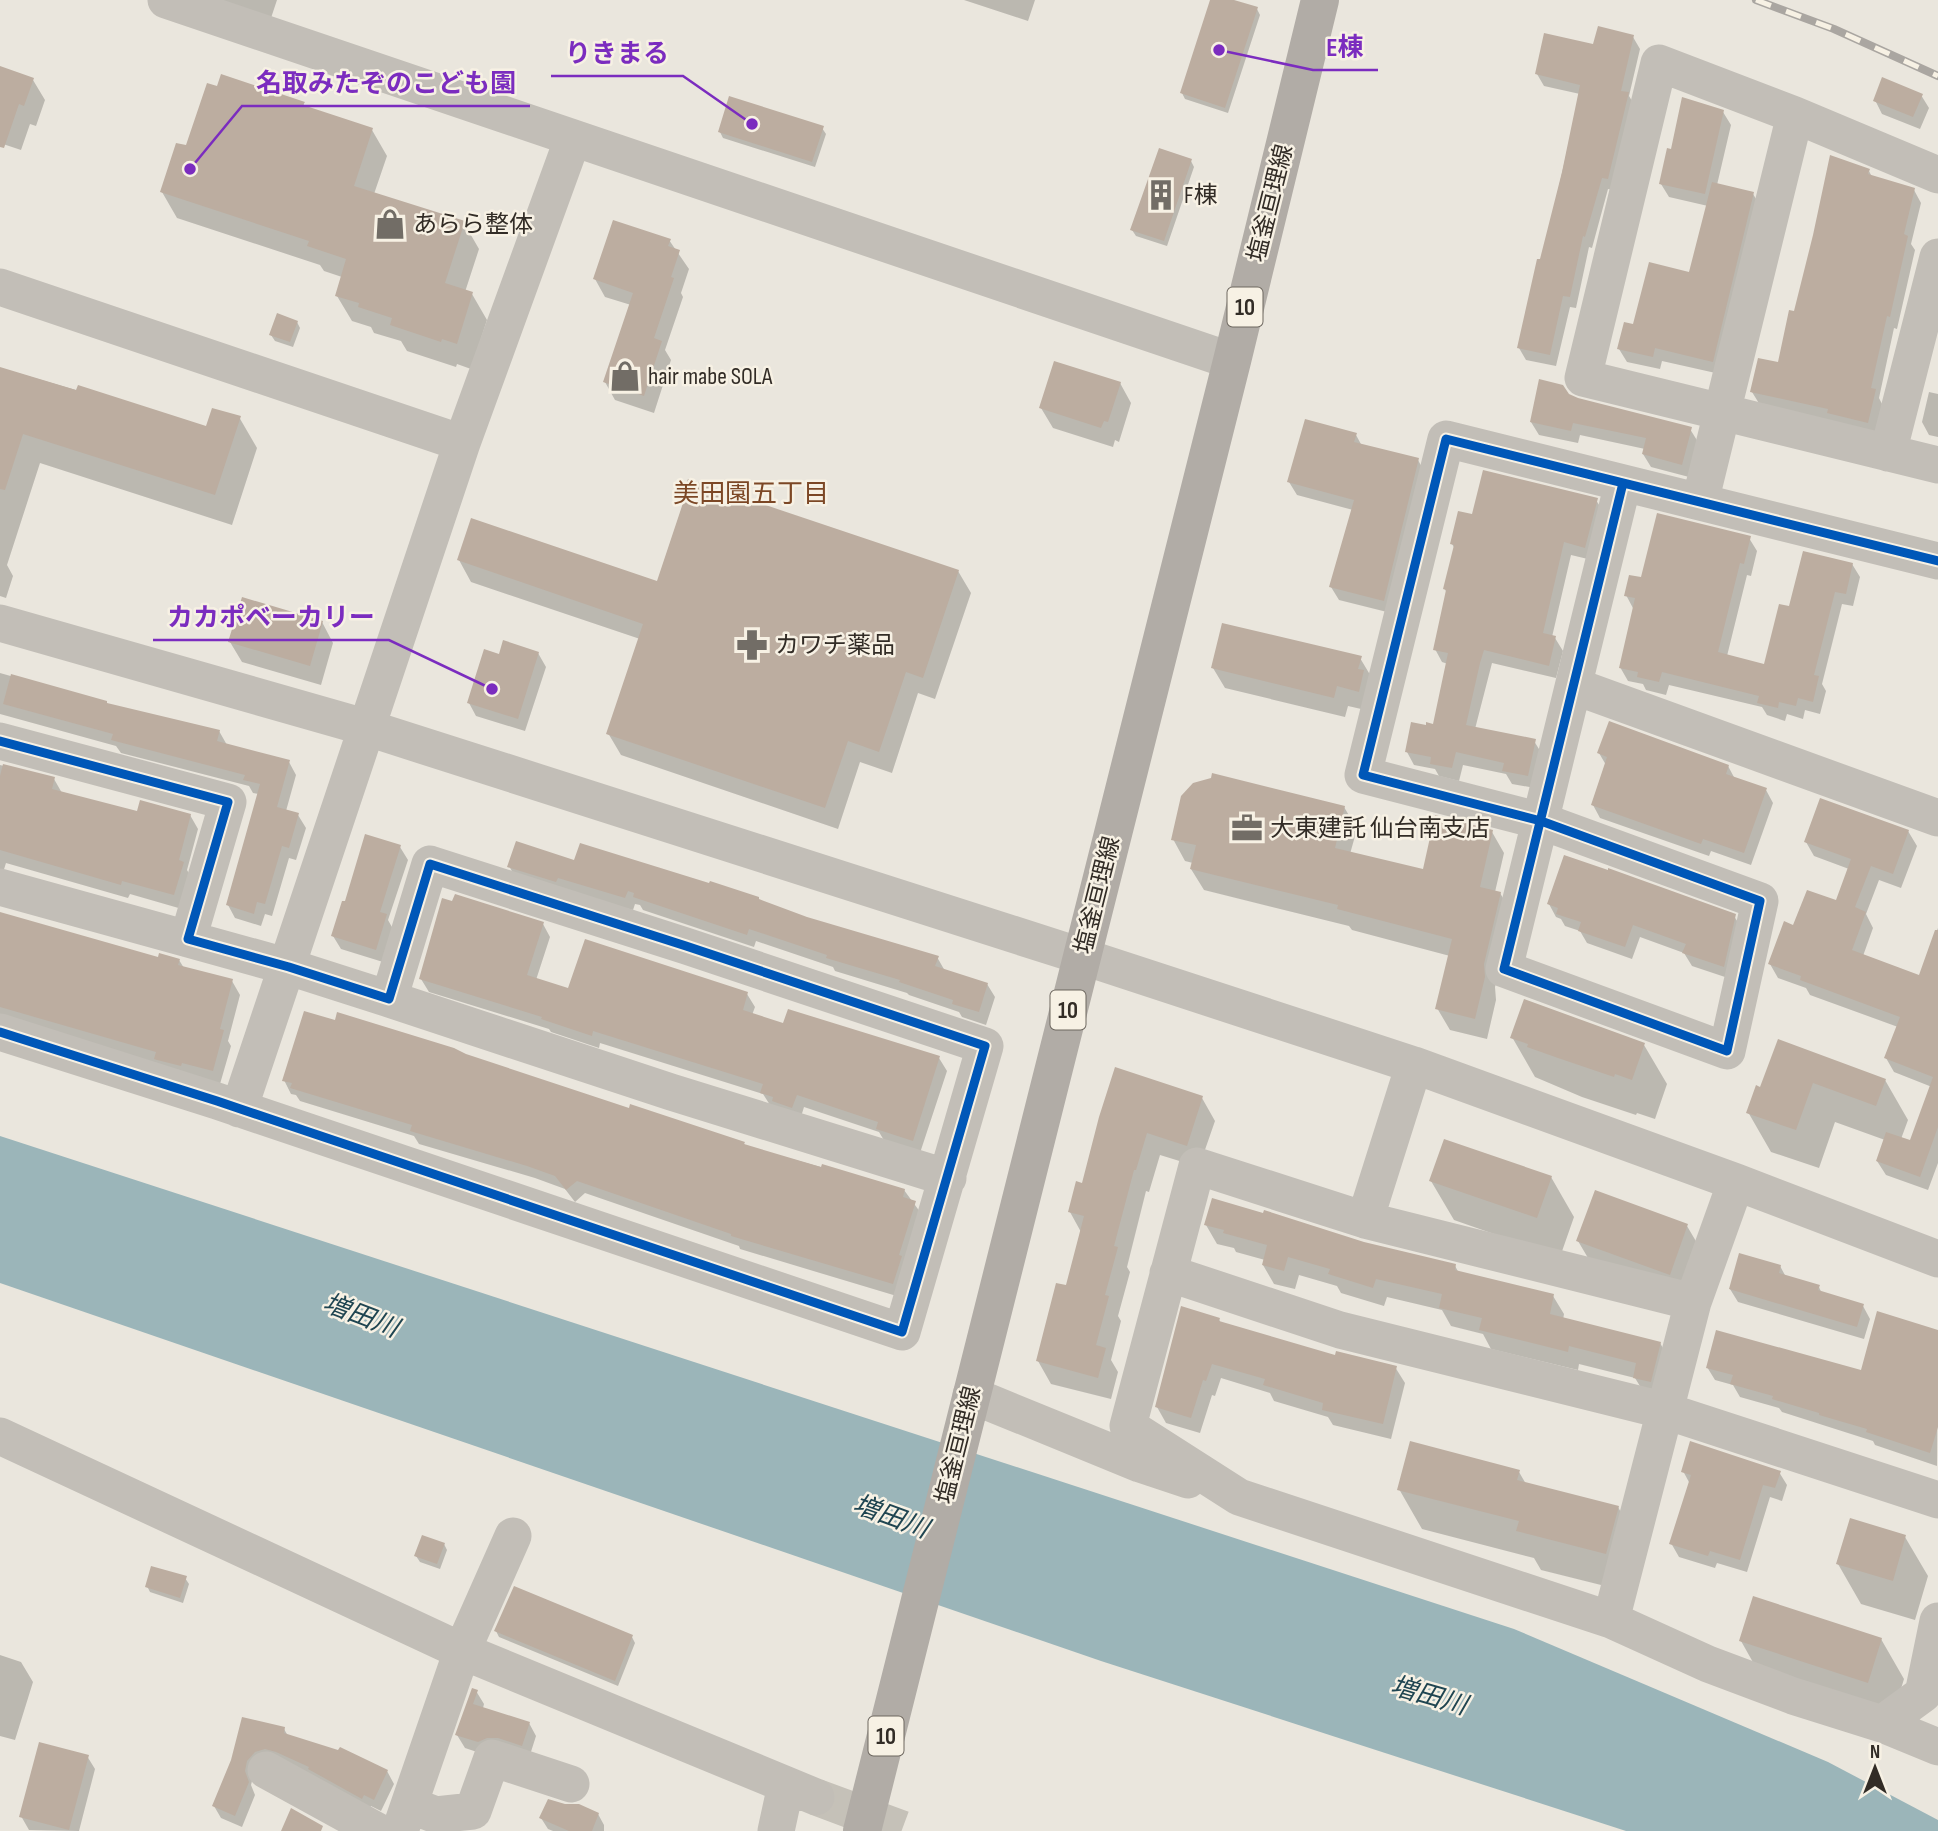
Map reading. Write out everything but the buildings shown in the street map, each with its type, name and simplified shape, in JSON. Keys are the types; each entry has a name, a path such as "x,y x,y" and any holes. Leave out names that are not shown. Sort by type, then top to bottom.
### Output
{"main road":[{"name":"塩釜亘理線","path":"862,1831 1232,361 1320,0"}],"street":[{"path":"166,0 1232,361"},
{"path":"1938,175 1795,115 1659,63 1583,378 1938,465"},
{"path":"1700,502 1795,115"},
{"path":"239,1109 289,967 462,443 573,138"},
{"path":"1888,453 1938,257"},
{"path":"0,287 462,443"},
{"path":"1623,483 1541,821 1504,969 1727,1051 1760,901 1541,821 1363,775 1446,439 1938,561"},
{"path":"0,622 368,728 1414,1065 1737,1182 1938,1259"},
{"path":"1574,686 1938,818"},
{"path":"0,741 228,802 188,939"},
{"path":"0,1032 239,1109 902,1332 985,1046 430,864 388,999"},
{"path":"0,887 289,967 684,1096 948,1178"},
{"path":"1365,1220 1414,1065"},
{"path":"1239,1497 1128,1426 1197,1166 1365,1220 1693,1302"},
{"path":"1611,1620 1693,1302 1737,1182"},
{"path":"1168,1273 1340,1330 1666,1411 1938,1500"},
{"path":"969,1401 1140,1464 1611,1620 1708,1664 1793,1696 1882,1724 1938,1747"},
{"path":"0,1436 463,1651 801,1791 776,1831"},
{"path":"513,1536 463,1651 405,1818 473,1811 492,1758 571,1784"},
{"path":"1882,1724 1923,1693 1938,1621"},
{"path":"266,1770 377,1831"}],"water":[{"name":"増田川","path":"0,1136 1514,1629 1828,1762 1938,1820 1938,1831 1626,1831 1101,1661 0,1283"}],"tunnel":[{"path":"816,1797 907,1831"}],"railway":[{"path":"1756,0 1834,29 1938,76"}],"cycle path":[{"path":"1623,483 1504,969 1727,1051 1760,901 1541,821 1363,775 1446,439 1938,561"},
{"path":"0,741 228,802 188,939 389,999 430,864 985,1046 902,1332 217,1101 0,1032"}],"place":[{"name":"E棟","path":"1219,50"},
{"name":"りきまる","path":"752,124"},
{"name":"名取みたぞのこども園","path":"190,169"},
{"name":"F棟","path":"1161,195"},
{"name":"あらら整体","path":"390,224"},
{"name":"hair mabe SOLA","path":"625,376"},
{"name":"カワチ薬品","path":"752,645"},
{"name":"カカポベーカリー","path":"492,689"},
{"name":"大東建託 仙台南支店","path":"1247,828"}],"district":[{"name":"美田園五丁目","path":"751,493"}]}
